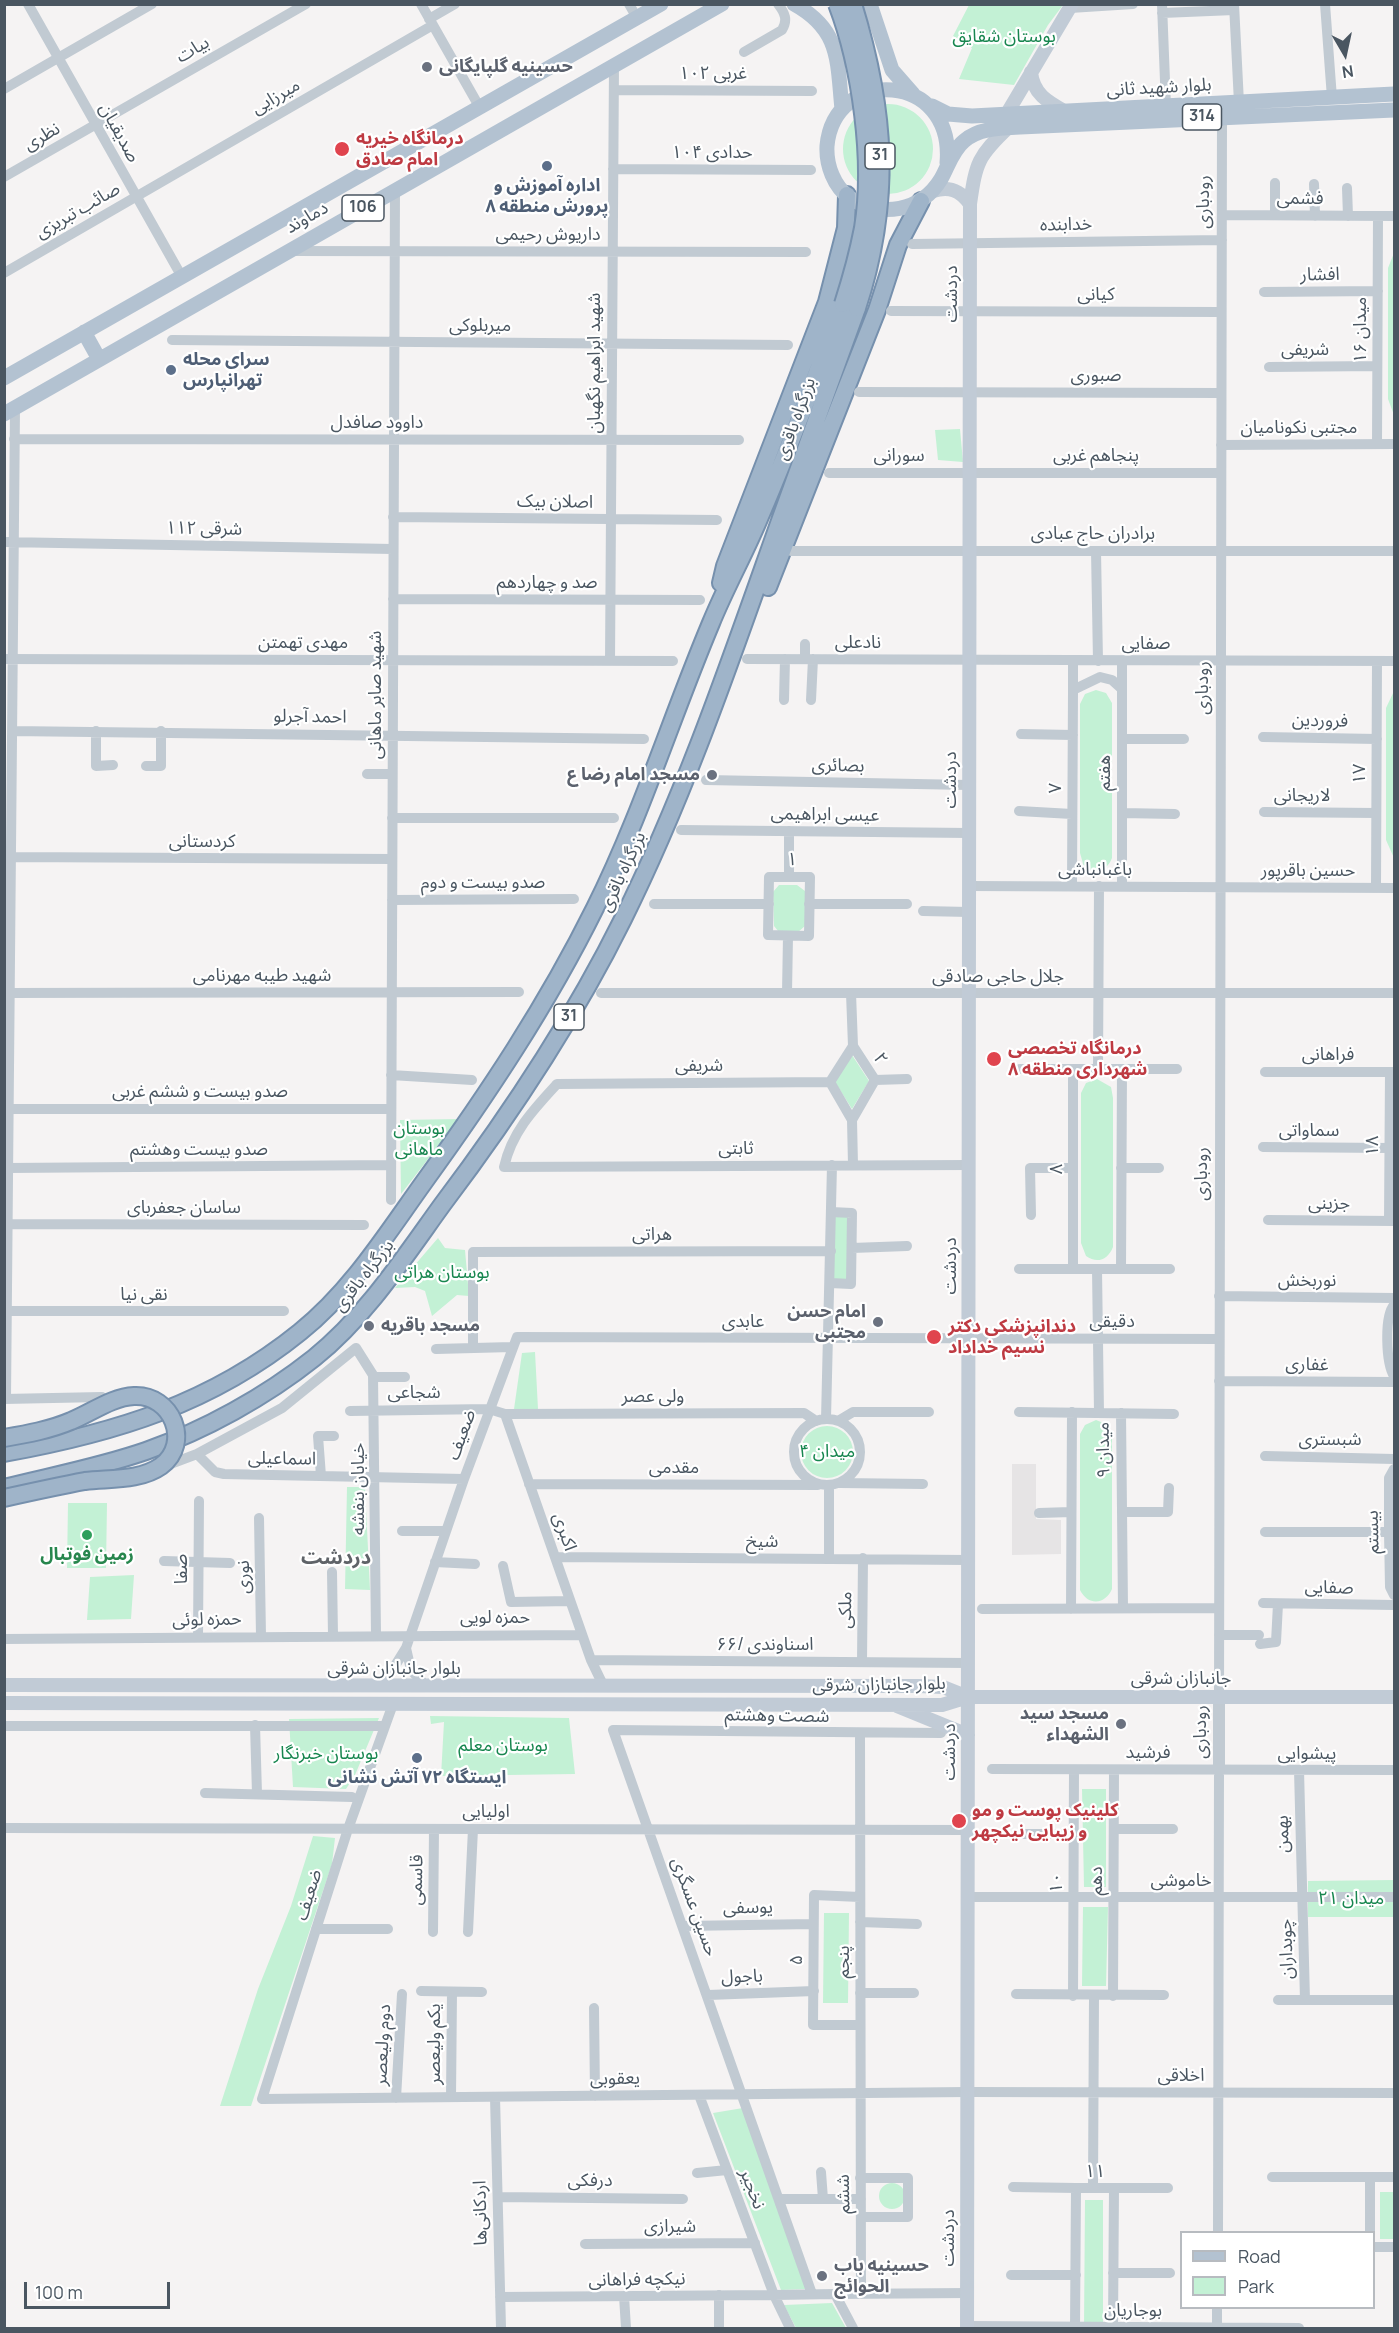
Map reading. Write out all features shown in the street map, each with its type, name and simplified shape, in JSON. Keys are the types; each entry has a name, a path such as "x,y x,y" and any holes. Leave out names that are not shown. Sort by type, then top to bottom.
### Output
{"highway":[{"name":"بزرگراه باقری","path":"4,1453 95,1433 159,1415 242,1372 298,1334 348,1286 506,1064 559,977 596,905 636,815 711,622 762,514 850,306 863,226 865,173 862,104 854,57 837,4"},
{"name":"بزرگراه باقری","path":"4,1488 129,1457 187,1435 279,1383 314,1358 344,1332 368,1305 462,1179 531,1080 585,992 623,918 664,829 742,632 878,228 879,114 868,54 853,4"},
{"path":"711,622 725,566 827,302 846,228 847,195"},
{"path":"742,632 771,581 877,310 898,245 927,196"},
{"path":"4,1438 69,1422 113,1401 134,1396 152,1398 164,1406 173,1418 176,1434 172,1453 167,1461 155,1470 129,1477 63,1485 4,1498"}],"main road":[{"name":"دماوند","path":"4,378 661,4"},
{"name":"دماوند","path":"10,411 723,4"},
{"path":"794,4 808,12 827,30 836,56 842,109"},
{"path":"870,4 892,70 915,96 939,117 946,132 947,163 942,178 927,196"},
{"name":"دردشت","path":"967,2327 970,204 975,169 984,150 1008,121 1031,72 1071,6"},
{"path":"1031,72 1032,86 1038,94 1066,112"},
{"path":"915,96 900,91 876,91 854,99 842,109 831,130 827,153 830,169 847,195 875,209 897,209 941,188 958,191 970,204"},
{"name":"بلوار شهید ثانی","path":"928,105 948,114 1008,121 1222,116 1359,104 1395,94"},
{"name":"بلوار شهید ثانی","path":"947,163 963,141 981,131 1008,121 1066,112 1332,98 1395,110"},
{"path":"84,332 99,359"},
{"name":"بلوار جانبازان شرقی","path":"4,1684 375,1687 919,1686 943,1687 968,1697"},
{"name":"جانبازان شرقی","path":"968,1697 1395,1697"},
{"name":"بلوار جانبازان شرقی","path":"4,1704 942,1705 968,1697"},
{"path":"893,1704 968,1735"}],"street":[{"name":"صدیقیان","path":"28,4 182,277"},
{"path":"4,89 152,4"},
{"name":"بیات","path":"96,125 306,4"},
{"path":"421,4 480,108"},
{"name":"میرزایی","path":"136,196 431,22 455,4"},
{"path":"629,4 637,18"},
{"path":"744,52 782,30 786,23 785,15 778,4"},
{"path":"1071,6 1133,4"},
{"path":"1325,4 1332,98"},
{"path":"1166,107 1162,9 1234,7 1239,103"},
{"name":"شهید ابراهیم نگهبان","path":"610,661 614,65"},
{"name":"۱۰۲ غربی","path":"614,90 812,91"},
{"name":"رودباری","path":"1218,2231 1222,116"},
{"name":"نظری","path":"4,177 96,125"},
{"name":"حدادی ۱۰۴","path":"613,169 811,170"},
{"path":"1275,183 1275,215"},
{"path":"1314,184 1315,216"},
{"path":"1347,188 1348,216"},
{"name":"شهید صابر ماهانی","path":"391,1200 395,190"},
{"name":"صائب تبریزی","path":"4,273 136,196"},
{"name":"فشمی","path":"1222,215 1378,216"},
{"path":"1378,216 1395,216"},
{"name":"میدان ۱۶","path":"1377,444 1378,216"},
{"name":"خدابنده","path":"912,243 1222,240"},
{"name":"داریوش رحیمی","path":"289,251 806,252"},
{"name":"افشار","path":"1264,292 1378,291"},
{"name":"کیانی","path":"891,311 1221,312"},
{"name":"میربلوکی","path":"172,340 788,345"},
{"name":"شریفی","path":"1269,367 1377,366"},
{"name":"صبوری","path":"859,392 1221,393"},
{"path":"10,411 14,439 9,542 8,659 12,731 8,771 11,857 8,875 5,1399 102,1397"},
{"name":"داوود صافدل","path":"14,439 740,440"},
{"path":"1377,444 1395,444"},
{"name":"مجتبی نکونامیان","path":"1221,445 1377,444"},
{"name":"پنجاهم غربی","path":"970,473 1221,472"},
{"name":"سورانی","path":"829,473 970,473"},
{"name":"اصلان بیک","path":"393,518 717,520"},
{"name":"۱۱۲ شرقی","path":"9,542 393,549"},
{"name":"برادران حاج عبادی","path":"791,551 1395,551"},
{"path":"1096,551 1098,661"},
{"name":"صد و چهاردهم","path":"393,599 700,600"},
{"path":"805,644 809,659 811,700"},
{"name":"مهدی تهمتن","path":"8,659 673,661"},
{"name":"نادعلی","path":"747,659 970,660"},
{"path":"784,700 785,659"},
{"name":"صفایی","path":"970,660 1395,661"},
{"name":"۷","path":"1072,886 1073,660"},
{"name":"هفتم","path":"1122,661 1122,886"},
{"name":"۱۷","path":"1376,888 1377,661"},
{"path":"1073,690 1100,677 1112,680 1122,690"},
{"name":"احمد آجرلو","path":"12,731 161,731 645,739"},
{"path":"96,731 96,766 113,765"},
{"path":"146,766 161,766 161,731"},
{"path":"1021,734 1072,735"},
{"name":"فروردین","path":"1263,737 1377,738"},
{"path":"1122,740 1184,739"},
{"path":"367,774 392,774"},
{"name":"بصائری","path":"706,780 969,785"},
{"path":"1019,811 1072,814"},
{"name":"لاریجانی","path":"1263,812 1376,813"},
{"path":"1122,813 1174,814"},
{"path":"392,818 614,818"},
{"name":"عیسی ابراهیمی","path":"681,830 969,833"},
{"path":"789,831 789,877"},
{"name":"کردستانی","path":"11,857 392,859"},
{"name":"۱","path":"769,877 810,877 809,904 809,936 768,935 769,877"},
{"name":"باغبانباشی","path":"969,886 1220,886"},
{"path":"1098,1069 1099,886"},
{"name":"حسین باقرپور","path":"1220,886 1395,888"},
{"name":"صدو بیست و دوم","path":"392,900 574,898"},
{"path":"654,904 769,904"},
{"path":"809,904 907,904"},
{"path":"922,911 969,912"},
{"path":"787,993 788,936"},
{"name":"شهید طیبه مهرنامی","path":"7,993 519,992"},
{"name":"جلال حاجی صادقی","path":"601,993 1395,993"},
{"path":"852,993 853,1046"},
{"name":"۲","path":"830,1082 853,1046 875,1080 852,1120"},
{"path":"1020,1069 1177,1069"},
{"name":"۸","path":"1073,1269 1074,1069"},
{"path":"1121,1269 1122,1069"},
{"name":"فراهانی","path":"1266,1072 1392,1072"},
{"name":"۱۸","path":"1392,1072 1390,1148 1392,1221"},
{"path":"391,1075 472,1080"},
{"path":"875,1080 907,1080"},
{"path":"830,1082 852,1120 853,1165"},
{"name":"شریفی","path":"504,1167 508,1149 518,1129 557,1084 830,1082"},
{"name":"صدو بیست و ششم غربی","path":"8,1109 391,1109"},
{"name":"سماواتی","path":"1263,1147 1390,1148"},
{"name":"صدو بیست وهشتم","path":"8,1168 391,1165"},
{"path":"827,1420 832,1165"},
{"name":"ثابتی","path":"504,1167 969,1165"},
{"path":"1031,1215 1030,1168 1073,1168"},
{"path":"1121,1168 1159,1168"},
{"path":"830,1283 851,1284 852,1248 852,1213 831,1212"},
{"name":"جزینی","path":"1268,1220 1392,1221"},
{"name":"ساسان جعفربای","path":"6,1224 364,1225"},
{"path":"852,1248 907,1246"},
{"name":"هراتی","path":"473,1348 472,1251 831,1251"},
{"path":"1019,1269 1170,1269"},
{"path":"1097,1269 1099,1413"},
{"name":"نوربخش","path":"1220,1296 1395,1298"},
{"path":"1395,1305 1388,1318 1388,1361 1395,1376"},
{"name":"نقی نیا","path":"6,1311 284,1311"},
{"name":"عابدی","path":"436,1349 473,1348 514,1342 968,1339"},
{"name":"دقیقی","path":"968,1339 1220,1339"},
{"name":"ضعیف","path":"375,1687 393,1669 406,1648 514,1342"},
{"name":"خیابان بنفشه","path":"197,1454 282,1408 356,1348 373,1377 376,1635"},
{"path":"373,1377 405,1377"},
{"name":"غفاری","path":"1219,1381 1395,1382"},
{"name":"ولی عصر","path":"489,1409 505,1414 804,1413 827,1420"},
{"name":"شجاعی","path":"350,1411 489,1409"},
{"path":"829,1484 801,1473 794,1454 799,1434 827,1420 853,1412 929,1412"},
{"path":"1019,1412 1072,1412"},
{"name":"میدان ۹","path":"1071,1608 1072,1412 1121,1413 1123,1608"},
{"path":"1121,1413 1174,1414"},
{"name":"اکبری","path":"505,1414 591,1660"},
{"path":"827,1420 855,1435 860,1445 856,1468 829,1484"},
{"path":"321,1476 318,1436 334,1436"},
{"path":"135,1476 197,1454"},
{"name":"اسماعیلی","path":"197,1454 215,1472 224,1474 464,1479"},
{"name":"شبستری","path":"1265,1456 1395,1459"},
{"name":"بیستم","path":"1395,1468 1389,1478 1390,1587 1395,1595"},
{"name":"مقدمی","path":"530,1484 923,1484"},
{"path":"829,1484 829,1558"},
{"path":"1122,1512 1168,1512 1169,1488"},
{"name":"صفا","path":"198,1637 199,1501"},
{"path":"1039,1513 1071,1512"},
{"name":"نوری","path":"260,1518 261,1636"},
{"path":"402,1532 446,1531"},
{"path":"1265,1532 1389,1533"},
{"name":"شیخ","path":"555,1557 968,1560"},
{"name":"ملکی","path":"862,1662 863,1558"},
{"path":"164,1561 230,1563"},
{"path":"435,1562 475,1564"},
{"path":"503,1566 511,1602 570,1601"},
{"path":"332,1572 333,1635"},
{"name":"صفایی","path":"1263,1603 1395,1605"},
{"path":"1219,1635 1276,1642 1278,1604"},
{"path":"982,1609 1219,1608"},
{"name":"حمزه لوئی","path":"4,1639 410,1635"},
{"name":"حمزه لویی","path":"410,1635 581,1635"},
{"path":"406,1648 411,1670 427,1687"},
{"path":"591,1660 604,1687"},
{"name":"اسناوندی /۶۶","path":"591,1660 968,1663"},
{"name":"ضعیف","path":"262,2099 348,1829 393,1704"},
{"path":"4,1726 231,1728 255,1725 385,1726"},
{"path":"255,1725 257,1794"},
{"name":"شصت وهشتم","path":"613,1730 941,1733"},
{"name":"حسین عسگری","path":"613,1730 744,2095"},
{"name":"پنجم","path":"860,1734 860,2094"},
{"path":"992,1769 1114,1770"},
{"name":"۱۰","path":"1073,1996 1074,1770"},
{"name":"فرشید","path":"1114,1770 1219,1770"},
{"name":"دهم","path":"1113,1996 1114,1770"},
{"name":"پیشوایی","path":"1219,1770 1395,1770"},
{"name":"بهمن","path":"1299,1770 1301,1896"},
{"path":"205,1793 352,1797"},
{"name":"اولیایی","path":"4,1828 968,1830"},
{"name":"قاسمی","path":"433,1932 434,1829"},
{"path":"468,1932 472,1829"},
{"path":"1114,1829 1173,1829"},
{"path":"1019,1834 1073,1834"},
{"name":"۵","path":"860,1897 813,1895 813,2025 860,2025"},
{"name":"چوبداران","path":"1301,1896 1305,2000"},
{"name":"خاموشی","path":"968,1897 1395,1897"},
{"path":"860,1922 917,1924"},
{"name":"یوسفی","path":"684,1926 813,1924"},
{"path":"316,1929 388,1929"},
{"name":"یکم ولیعصر","path":"420,1991 482,1992"},
{"name":"باجول","path":"708,1995 814,1991"},
{"name":"یکم ولیعصر","path":"451,2097 452,1992"},
{"path":"860,1993 914,1993"},
{"name":"دوم ولیعصر","path":"396,2098 402,1994"},
{"path":"1016,1994 1164,1995"},
{"path":"1093,2188 1094,1996"},
{"name":"چوبداران","path":"1278,2000 1395,2000"},
{"path":"594,2008 595,2096"},
{"name":"اخلاقی","path":"967,2092 1395,2092"},
{"name":"یعقوبی","path":"262,2099 967,2092"},
{"name":"ششم","path":"860,2094 861,2294"},
{"name":"نخجیر","path":"699,2095 774,2295 790,2328"},
{"name":"نخجیر","path":"744,2095 812,2295"},
{"name":"اردکانی‌ها","path":"495,2097 501,2328"},
{"path":"697,2173 727,2170"},
{"path":"821,2172 823,2199"},
{"path":"1272,2177 1395,2177"},
{"path":"1370,2177 1370,2231"},
{"path":"860,2178 908,2178 908,2217 861,2217"},
{"path":"1013,2187 1076,2188"},
{"name":"۱۱","path":"1075,2328 1076,2188 1114,2188 1113,2328"},
{"path":"1114,2188 1168,2188"},
{"name":"درفکی","path":"498,2197 683,2199"},
{"path":"780,2199 861,2199"},
{"name":"شیرازی","path":"585,2244 755,2243"},
{"path":"1375,2247 1395,2247"},
{"path":"1113,2273 1170,2273"},
{"path":"1011,2275 1076,2275"},
{"path":"853,2328 835,2294 967,2293"},
{"name":"نیکچه فراهانی","path":"500,2297 835,2294"},
{"path":"719,2295 719,2328"},
{"path":"624,2296 626,2328"},
{"path":"1217,2328 1218,2309"},
{"name":"بوجاریان","path":"967,2327 1299,2328"}],"shaded area":[{"path":"1012,1464 1036,1464 1036,1519 1061,1520 1061,1554 1012,1555"}],"green space":[{"name":"بوستان شقایق","path":"969,4 1063,5 1048,25 1014,85 959,79 972,48 953,36"},
{"path":"888,104 905,108 920,117 929,132 933,149 929,166 920,181 905,190 888,194 871,190 856,181 847,166 843,149 847,132 856,117 871,108"},
{"path":"1394,253 1394,415 1388,399 1388,268"},
{"path":"960,429 963,462 938,460 935,430"},
{"path":"1096,690 1106,693 1112,703 1112,858 1104,869 1093,871 1084,867 1080,853 1080,704 1085,694"},
{"path":"1394,691 1394,858 1386,840 1386,708"},
{"path":"779,885 797,885 805,891 805,926 798,932 779,932 774,926 773,892"},
{"path":"852,1055 869,1081 852,1109 835,1082"},
{"path":"1097,1079 1111,1087 1113,1098 1113,1247 1105,1258 1094,1260 1086,1256 1081,1243 1081,1093 1086,1083"},
{"name":"بوستان ماهانی","path":"459,1119 401,1194 400,1120"},
{"path":"834,1216 848,1216 848,1280 833,1280"},
{"name":"بوستان هراتی","path":"438,1238 445,1248 465,1250 469,1296 457,1295 432,1316 425,1291 415,1287 395,1288"},
{"path":"535,1352 538,1409 514,1409 522,1353"},
{"path":"1096,1420 1106,1424 1112,1433 1112,1589 1101,1601 1087,1599 1080,1590 1080,1434 1085,1425"},
{"name":"میدان ۴","path":"822,1426 832,1426 846,1433 853,1452 846,1471 832,1478 822,1478 812,1474 805,1467 801,1457 801,1447 805,1437 812,1430"},
{"path":"347,1487 365,1487 370,1590 345,1589"},
{"name":"زمین فوتبال","path":"68,1503 107,1503 106,1568 67,1568"},
{"path":"134,1575 131,1619 87,1620 90,1577"},
{"name":"بوستان معلم","path":"430,1716 569,1718 575,1774 441,1776 444,1722 431,1724"},
{"name":"بوستان خبرنگار","path":"379,1718 355,1775 346,1789 293,1787 289,1719"},
{"path":"1082,1789 1106,1789 1106,1887 1084,1887"},
{"path":"313,1836 335,1838 332,1864 251,2106 220,2106 258,1989 291,1906"},
{"name":"میدان ۲۱","path":"1394,1880 1394,1917 1308,1917 1308,1881"},
{"path":"1083,1907 1108,1907 1106,1986 1082,1986"},
{"path":"824,1913 849,1913 848,2003 823,2003"},
{"path":"743,2108 806,2289 781,2290 713,2113"},
{"path":"892,2183 901,2187 905,2196 901,2205 892,2209 883,2205 879,2196 883,2187"},
{"path":"1380,2192 1394,2192 1394,2239 1380,2239"},
{"path":"1085,2200 1103,2200 1103,2328 1084,2328"},
{"path":"832,2303 846,2328 796,2328 784,2305"}],"place":[{"name":"حسینیه گلپایگانی","path":"427,67"},
{"name":"درمانگاه خیریه امام صادق","path":"342,149"},
{"name":"اداره آموزش و پرورش منطقه ۸","path":"547,166"},
{"name":"سرای محله تهرانپارس","path":"171,370"},
{"name":"مسجد امام رضا ع","path":"712,775"},
{"name":"درمانگاه تخصصی شهرداری منطقه ۸","path":"994,1059"},
{"name":"امام حسن مجتبی","path":"878,1322"},
{"name":"مسجد باقریه","path":"369,1326"},
{"name":"دندانپزشکی دکتر نسیم خداداد","path":"934,1337"},
{"name":"زمین فوتبال","path":"87,1535"},
{"name":"مسجد سید الشهداء","path":"1121,1724"},
{"name":"ایستگاه ۷۲ آتش نشانی","path":"417,1758"},
{"name":"کلینیک پوست و مو و زیبایی نیکچهر","path":"959,1821"},
{"name":"حسینیه باب الحوائج","path":"822,2276"}],"district":[{"name":"دردشت","path":"336,1558"}]}
